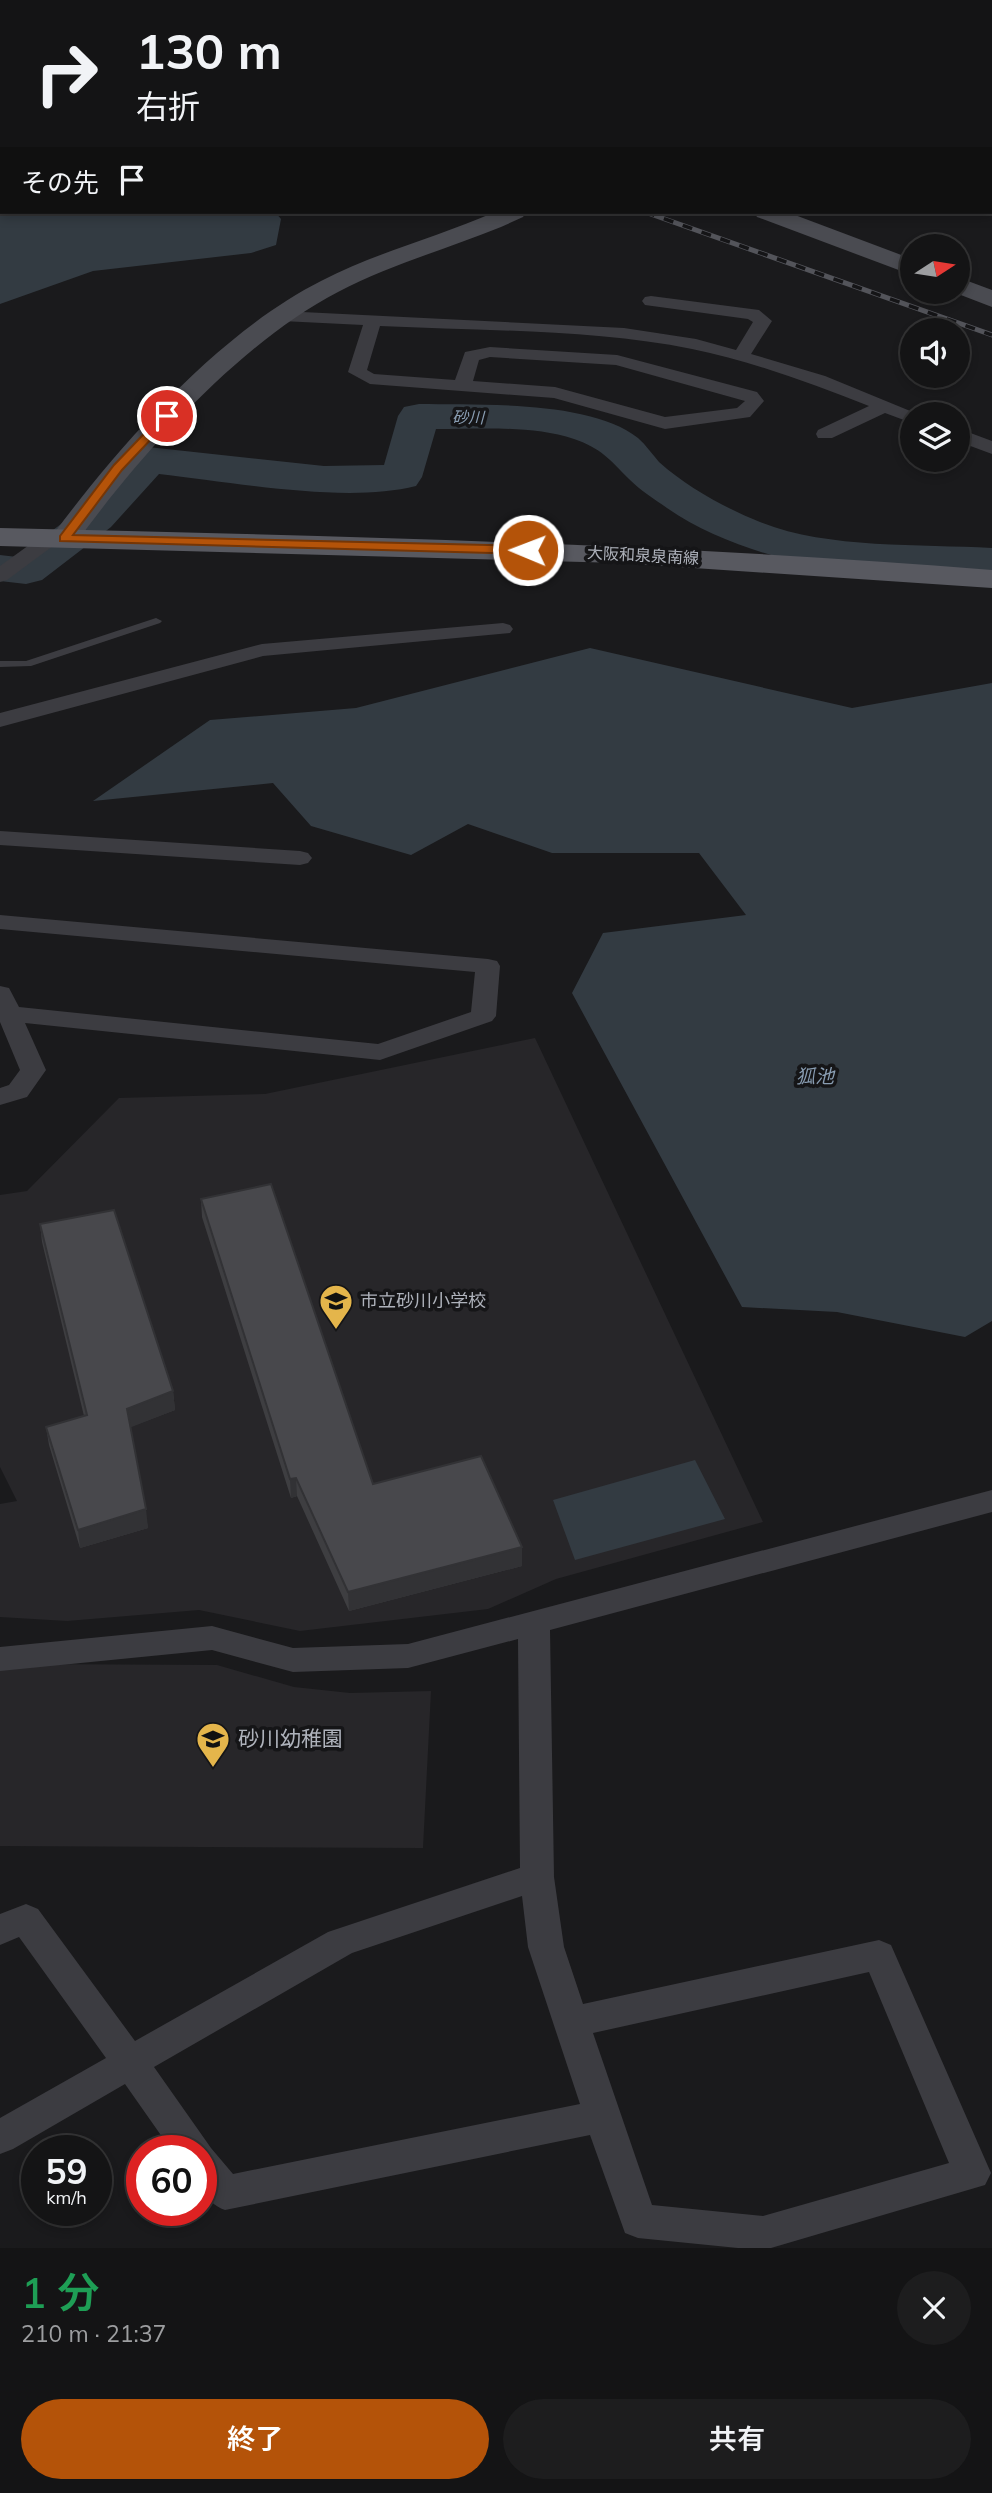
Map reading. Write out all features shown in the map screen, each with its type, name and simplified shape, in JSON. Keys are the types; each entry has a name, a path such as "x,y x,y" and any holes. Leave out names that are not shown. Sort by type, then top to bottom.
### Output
{"main road":[{"name":"大阪和泉泉南線","path":"0,537 584,551 800,563 992,579"}],"street":[{"path":"0,576 57,538 133,449 219,367 282,316 331,285 509,214"},
{"path":"771,214 900,263"},
{"path":"970,290 992,299"},
{"path":"651,301 753,314 763,321 740,356"},
{"path":"282,316 632,335 696,344 819,380 900,412"},
{"path":"373,320 357,372 370,379 555,393 666,423 743,413 755,401 750,396 617,360 490,352 471,356 463,385"},
{"path":"617,360 632,335"},
{"path":"825,434 884,406"},
{"path":"970,440 992,448"},
{"path":"0,720 261,650 503,629"},
{"path":"0,838 300,858"},
{"path":"0,922 488,966 483,1016 380,1052 4,1002"},
{"path":"0,1097 18,1091 33,1070 4,1002"},
{"path":"0,1659 212,1638 293,1660 408,1656 992,1501"},
{"path":"534,1622 537,1877 547,1947 571,2022 602,2116 638,2221 763,2233 972,2173 879,1955 571,2022"},
{"path":"0,2137 340,1942 537,1877"},
{"path":"0,1930 26,1919 182,2135"},
{"path":"217,2182 225,2193 602,2116"}],"lane":[{"path":"0,664 27,664 156,621"}],"shaded area":[{"name":"市立砂川小学校","path":"535,1038 763,1522 556,1579 488,1609 300,1631 199,1610 67,1621 0,1617 0,1504 17,1501 0,1467 0,1195 27,1191 119,1098 265,1094"},
{"name":"砂川幼稚園","path":"19,1664 217,1665 294,1687 350,1693 431,1691 423,1848 0,1846 0,1669"}],"water":[{"path":"0,214 277,214 281,219 276,245 251,253 93,271 0,304"},
{"name":"狐池","path":"590,648 852,708 992,683 992,1321 965,1337 837,1312 742,1307 572,993 603,933 746,915 699,853 552,853 468,824 411,855 311,826 273,783 93,801 210,720 356,708"},
{"path":"695,1460 725,1519 575,1560 553,1500"}],"building":[{"path":"271,1184 373,1484 481,1456 522,1547 348,1592 296,1478 290,1479 201,1199"},
{"path":"114,1210 173,1391 127,1409 146,1509 78,1530 46,1427 87,1415 40,1224"}],"waterway":[{"name":"砂川","path":"0,568 26,571 96,518 148,460 324,479 401,477 419,416 530,418 586,429 622,446 645,471 685,501 744,531 805,551 992,561"}],"railway":[{"path":"651,214 992,335"}],"place":[{"name":"市立砂川小学校","path":"336,1331"},
{"name":"砂川幼稚園","path":"213,1769"}],"route":[{"path":"167,416 133,449 102,486 65,538 528,550"}]}
